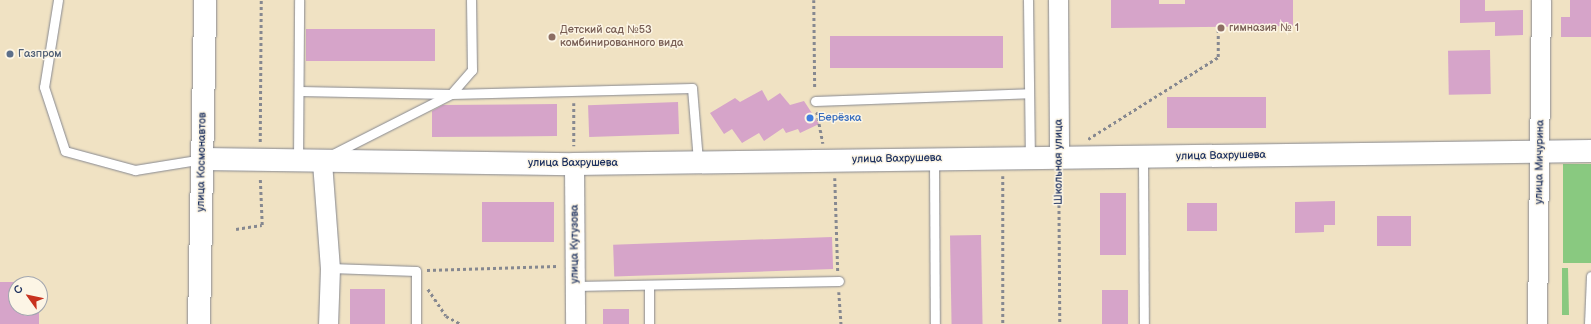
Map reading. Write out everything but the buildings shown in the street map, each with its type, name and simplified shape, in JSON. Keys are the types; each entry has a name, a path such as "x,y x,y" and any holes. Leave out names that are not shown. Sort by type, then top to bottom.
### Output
{"main road":[{"name":"улица Космонавтов","path":"198,324 205,0"},
{"name":"улица Вахрушева","path":"202,159 322,162 574,164 698,161 1541,153 1591,151"}],"street":[{"name":"Школьная улица","path":"1058,0 1058,157"},
{"name":"улица Мичурина","path":"1537,324 1541,153 1541,0"},
{"path":"322,162 330,268 328,324"},
{"name":"улица Кутузова","path":"574,164 575,324"}],"lane":[{"path":"58,0 44,87 66,151 135,170 202,159"},
{"path":"298,161 299,0"},
{"path":"322,162 340,148 451,94 472,70 471,0"},
{"path":"1028,0 1030,158"},
{"path":"298,91 451,94 692,88 698,161"},
{"path":"815,101 1029,93"},
{"path":"1143,157 1144,324"},
{"path":"934,159 934,324"},
{"path":"330,268 416,270 416,324"},
{"path":"1589,324 1591,276"},
{"path":"575,286 839,281"},
{"path":"649,285 649,324"}],"path":[{"path":"236,229 262,225 260,161 261,0"},
{"path":"1085,141 1218,57 1218,27"},
{"path":"574,91 574,164"},
{"name":"Школьная улица","path":"1058,157 1060,324"},
{"path":"1003,158 1003,324"},
{"path":"416,270 575,266"},
{"path":"416,270 446,316 461,324"}],"green space":[{"path":"1563,164 1591,164 1591,263 1563,263"},
{"path":"1562,268 1568,268 1569,315 1562,315"}],"place":[{"name":"гимназия № 1","path":"1221,28"},
{"name":"Детский сад №53 комбинированного вида","path":"552,37"},
{"name":"Газпром","path":"10,54"},
{"name":"Берёзка","path":"810,118"}]}
